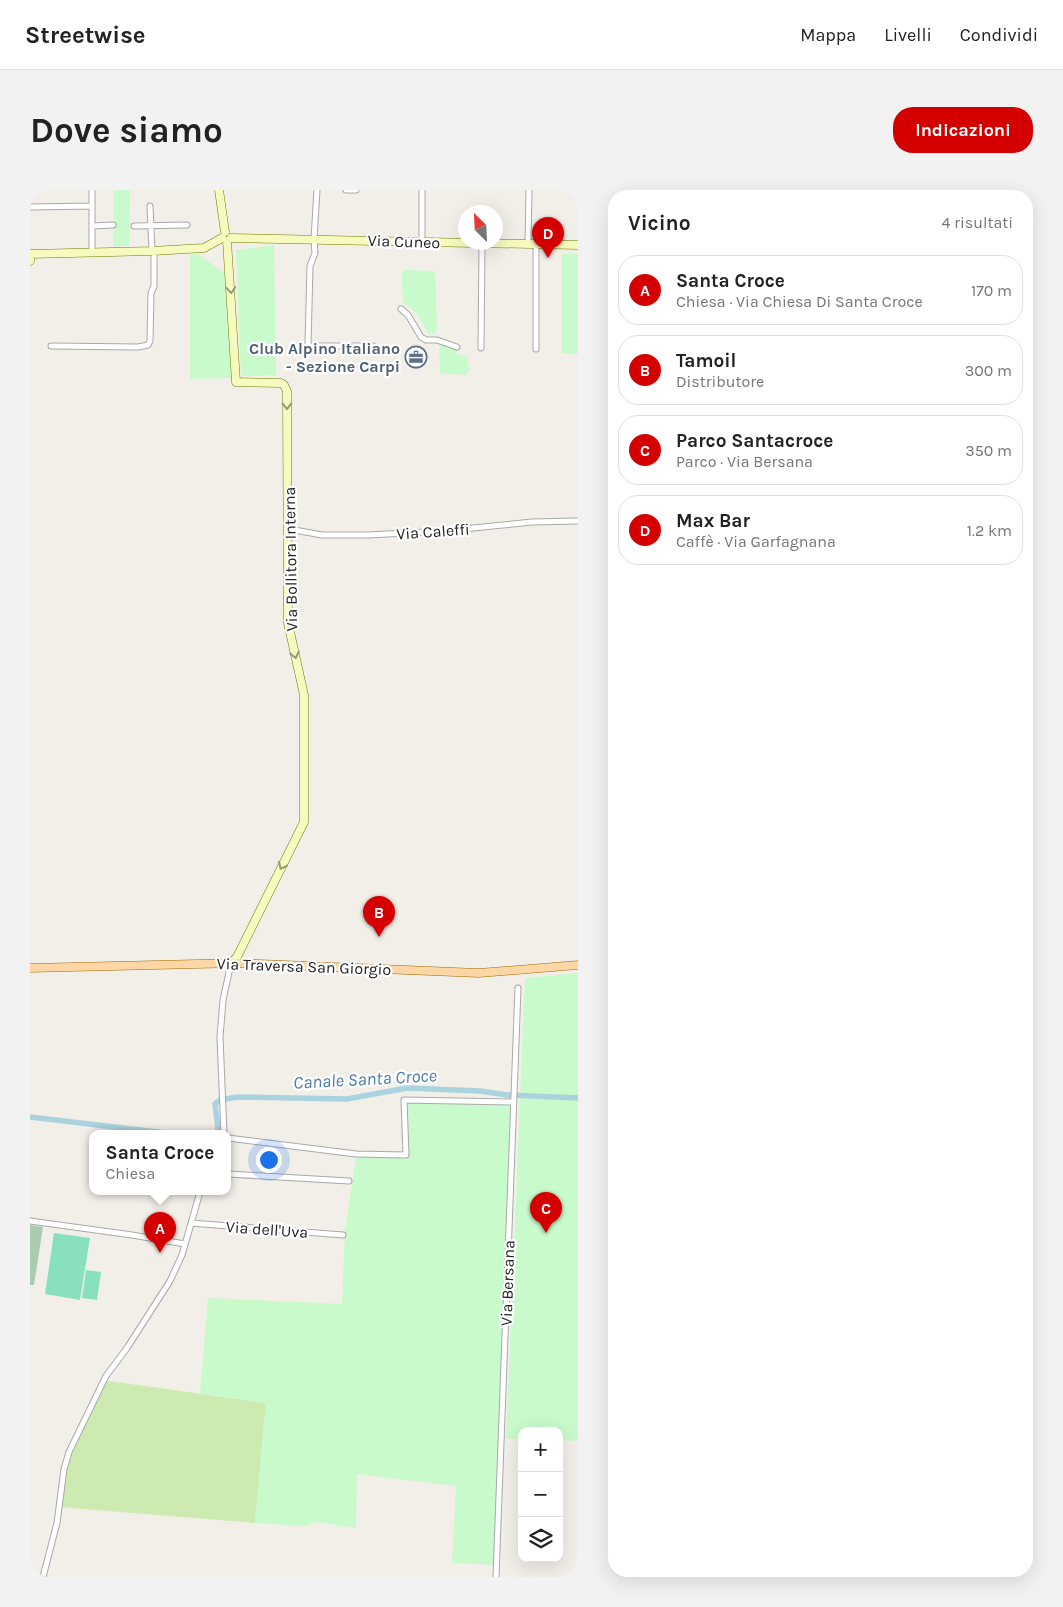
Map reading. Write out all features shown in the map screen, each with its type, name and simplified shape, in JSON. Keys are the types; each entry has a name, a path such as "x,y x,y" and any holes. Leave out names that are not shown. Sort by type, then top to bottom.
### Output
{"main road":[{"name":"Via Traversa San Giorgio","path":"30,968 231,963 479,973 578,965"}],"street":[{"path":"92,190 92,252"},
{"name":"Via Bollitora Interna","path":"219,190 226,237 236,382 281,382 287,391 288,623 304,695 304,822 237,956 231,963"},
{"path":"317,190 314,239 316,253 310,266 308,346 373,346"},
{"path":"346,190 356,190"},
{"path":"422,190 422,242"},
{"path":"529,190 536,349"},
{"path":"30,207 92,206"},
{"path":"51,346 138,347 148,344 150,341 150,293 154,286 150,206"},
{"path":"134,226 187,225"},
{"path":"92,226 113,226"},
{"path":"50,253 30,262 30,254 50,253 153,251 204,248 226,237"},
{"name":"Via Cuneo","path":"226,237 458,243"},
{"name":"Via Cuneo","path":"503,244 578,245"},
{"path":"481,348 482,250"},
{"path":"401,309 408,315 421,337 426,340 438,340 457,348"},
{"name":"Via Caleffi","path":"289,530 322,535 368,535 444,531 532,522 578,521"},
{"path":"224,1130 221,1024 223,1000 231,963"},
{"name":"Via Bersana","path":"496,1577 518,988"},
{"path":"231,1138 356,1154 406,1155 404,1100 514,1101"},
{"path":"231,1174 349,1180"},
{"path":"43,1577 57,1523 64,1470 69,1452 106,1376 127,1348 170,1281 185,1244 199,1195"},
{"path":"30,1221 185,1244"},
{"name":"Via dell'Uva","path":"191,1224 343,1234"}],"green space":[{"path":"114,190 130,190 129,246 113,246"},
{"path":"274,245 276,375 241,376 236,250"},
{"path":"198,254 226,274 232,378 190,379 190,255"},
{"path":"562,254 578,254 578,354 562,354"},
{"path":"403,270 435,271 436,333 428,334 417,313 403,302"},
{"path":"439,340 457,350 457,355 468,356 470,370 468,370 467,375 440,373"},
{"path":"578,973 578,1441 563,1440 563,1427 518,1427 518,1439 506,1438 525,978"},
{"path":"408,1102 511,1106 506,1298 494,1565 452,1563 456,1486 357,1474 356,1528 316,1522 304,1526 255,1523 266,1403 200,1393 208,1298 342,1304 345,1231 356,1157 409,1158"},
{"path":"30,1225 43,1227 34,1285 30,1285"},
{"path":"54,1233 90,1238 80,1300 45,1294"},
{"path":"86,1270 101,1272 97,1300 82,1298"},
{"path":"102,1380 266,1403 255,1523 59,1507 66,1450 88,1415"}],"waterway":[{"name":"Canale Santa Croce","path":"218,1130 215,1104 220,1100 237,1097 347,1099 407,1088 578,1098"},
{"name":"Canale Santa Croce","path":"30,1117 140,1130"}],"place":[{"name":"Max Bar","path":"548,258"},
{"name":"Club Alpino Italiano - Sezione Carpi","path":"416,357"},
{"name":"Tamoil","path":"379,937"},
{"name":"Parco Santacroce","path":"546,1233"},
{"name":"Santa Croce","path":"160,1253"}]}
